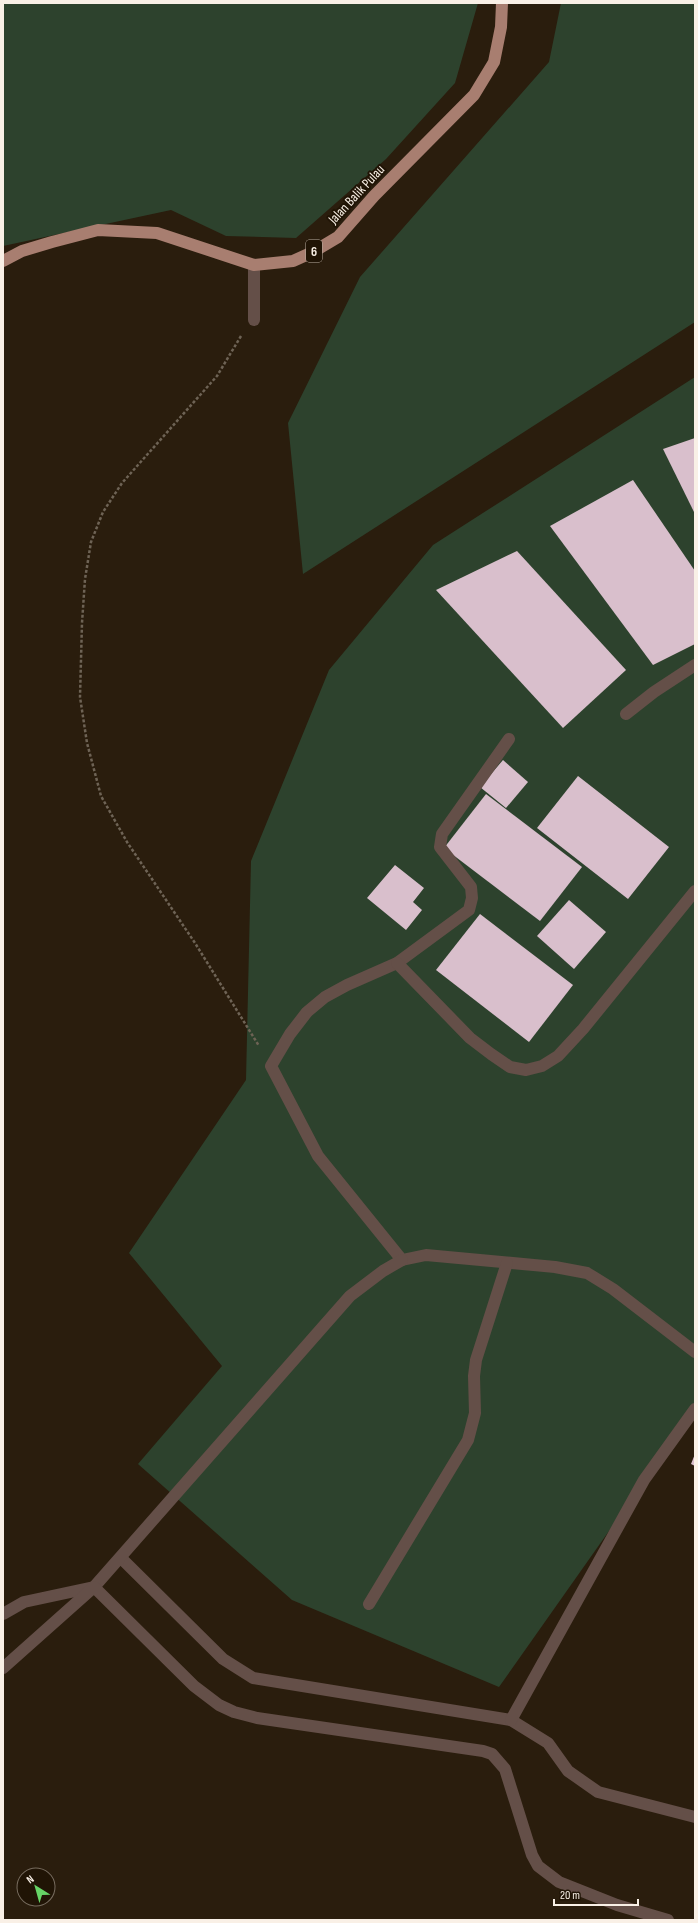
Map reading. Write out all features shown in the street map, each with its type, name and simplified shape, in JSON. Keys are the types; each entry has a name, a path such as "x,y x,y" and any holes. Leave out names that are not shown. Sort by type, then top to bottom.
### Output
{"main road":[{"name":"Jalan Balik Pulau","path":"3,260 22,251 98,230 157,233 254,265 293,261 313,252 338,237 374,196 474,95 494,62 501,26 502,3"}],"street":[{"path":"254,265 254,320"},
{"path":"626,714 654,692 695,665"},
{"path":"402,1260 318,1156 271,1066 290,1034 307,1012 325,997 347,985 398,963 469,910 472,898 471,887 443,853 440,842 442,834 509,739"},
{"path":"398,963 470,1038 510,1067 526,1070 536,1068 558,1056 583,1029 695,891"},
{"path":"3,1668 94,1587 350,1296 382,1271 402,1260 426,1255 555,1267 587,1273 613,1289 695,1352"},
{"path":"369,1604 468,1440 475,1413 474,1376 476,1360 507,1263"},
{"path":"511,1720 644,1480 695,1409"},
{"path":"121,1558 224,1659 252,1678 511,1720 548,1743 568,1771 598,1792 695,1817"},
{"path":"3,1614 24,1602 94,1587"},
{"path":"94,1587 194,1686 219,1704 234,1712 257,1718 483,1751 492,1754 505,1770 532,1855 538,1866 559,1882 617,1905 668,1920"}],"path":[{"path":"254,320 242,334 217,376 143,462 122,483 103,512 91,542 85,579 80,697 87,743 101,796 127,842 195,943 271,1066"}],"green space":[{"path":"3,3 478,3 455,83 386,159 296,238 226,236 171,210 3,246"},
{"path":"561,3 695,3 695,322 303,574 288,423 360,277 549,62"},
{"path":"695,377 695,1409 499,1687 292,1600 138,1464 222,1366 129,1253 246,1080 251,861 329,670 433,545"}],"building":[{"path":"695,438 695,514 663,449"},
{"path":"633,480 695,571 695,644 653,665 550,526"},
{"path":"517,551 626,670 563,728 436,590"},
{"path":"503,760 528,782 506,808 480,787"},
{"path":"578,776 669,847 628,899 537,828"},
{"path":"486,794 582,867 540,921 444,848"},
{"path":"395,865 424,888 413,902 422,910 406,930 367,898"},
{"path":"569,900 606,932 574,969 537,936"},
{"path":"480,914 573,985 529,1042 436,970"},
{"path":"695,1454 695,1466 691,1464"}]}
